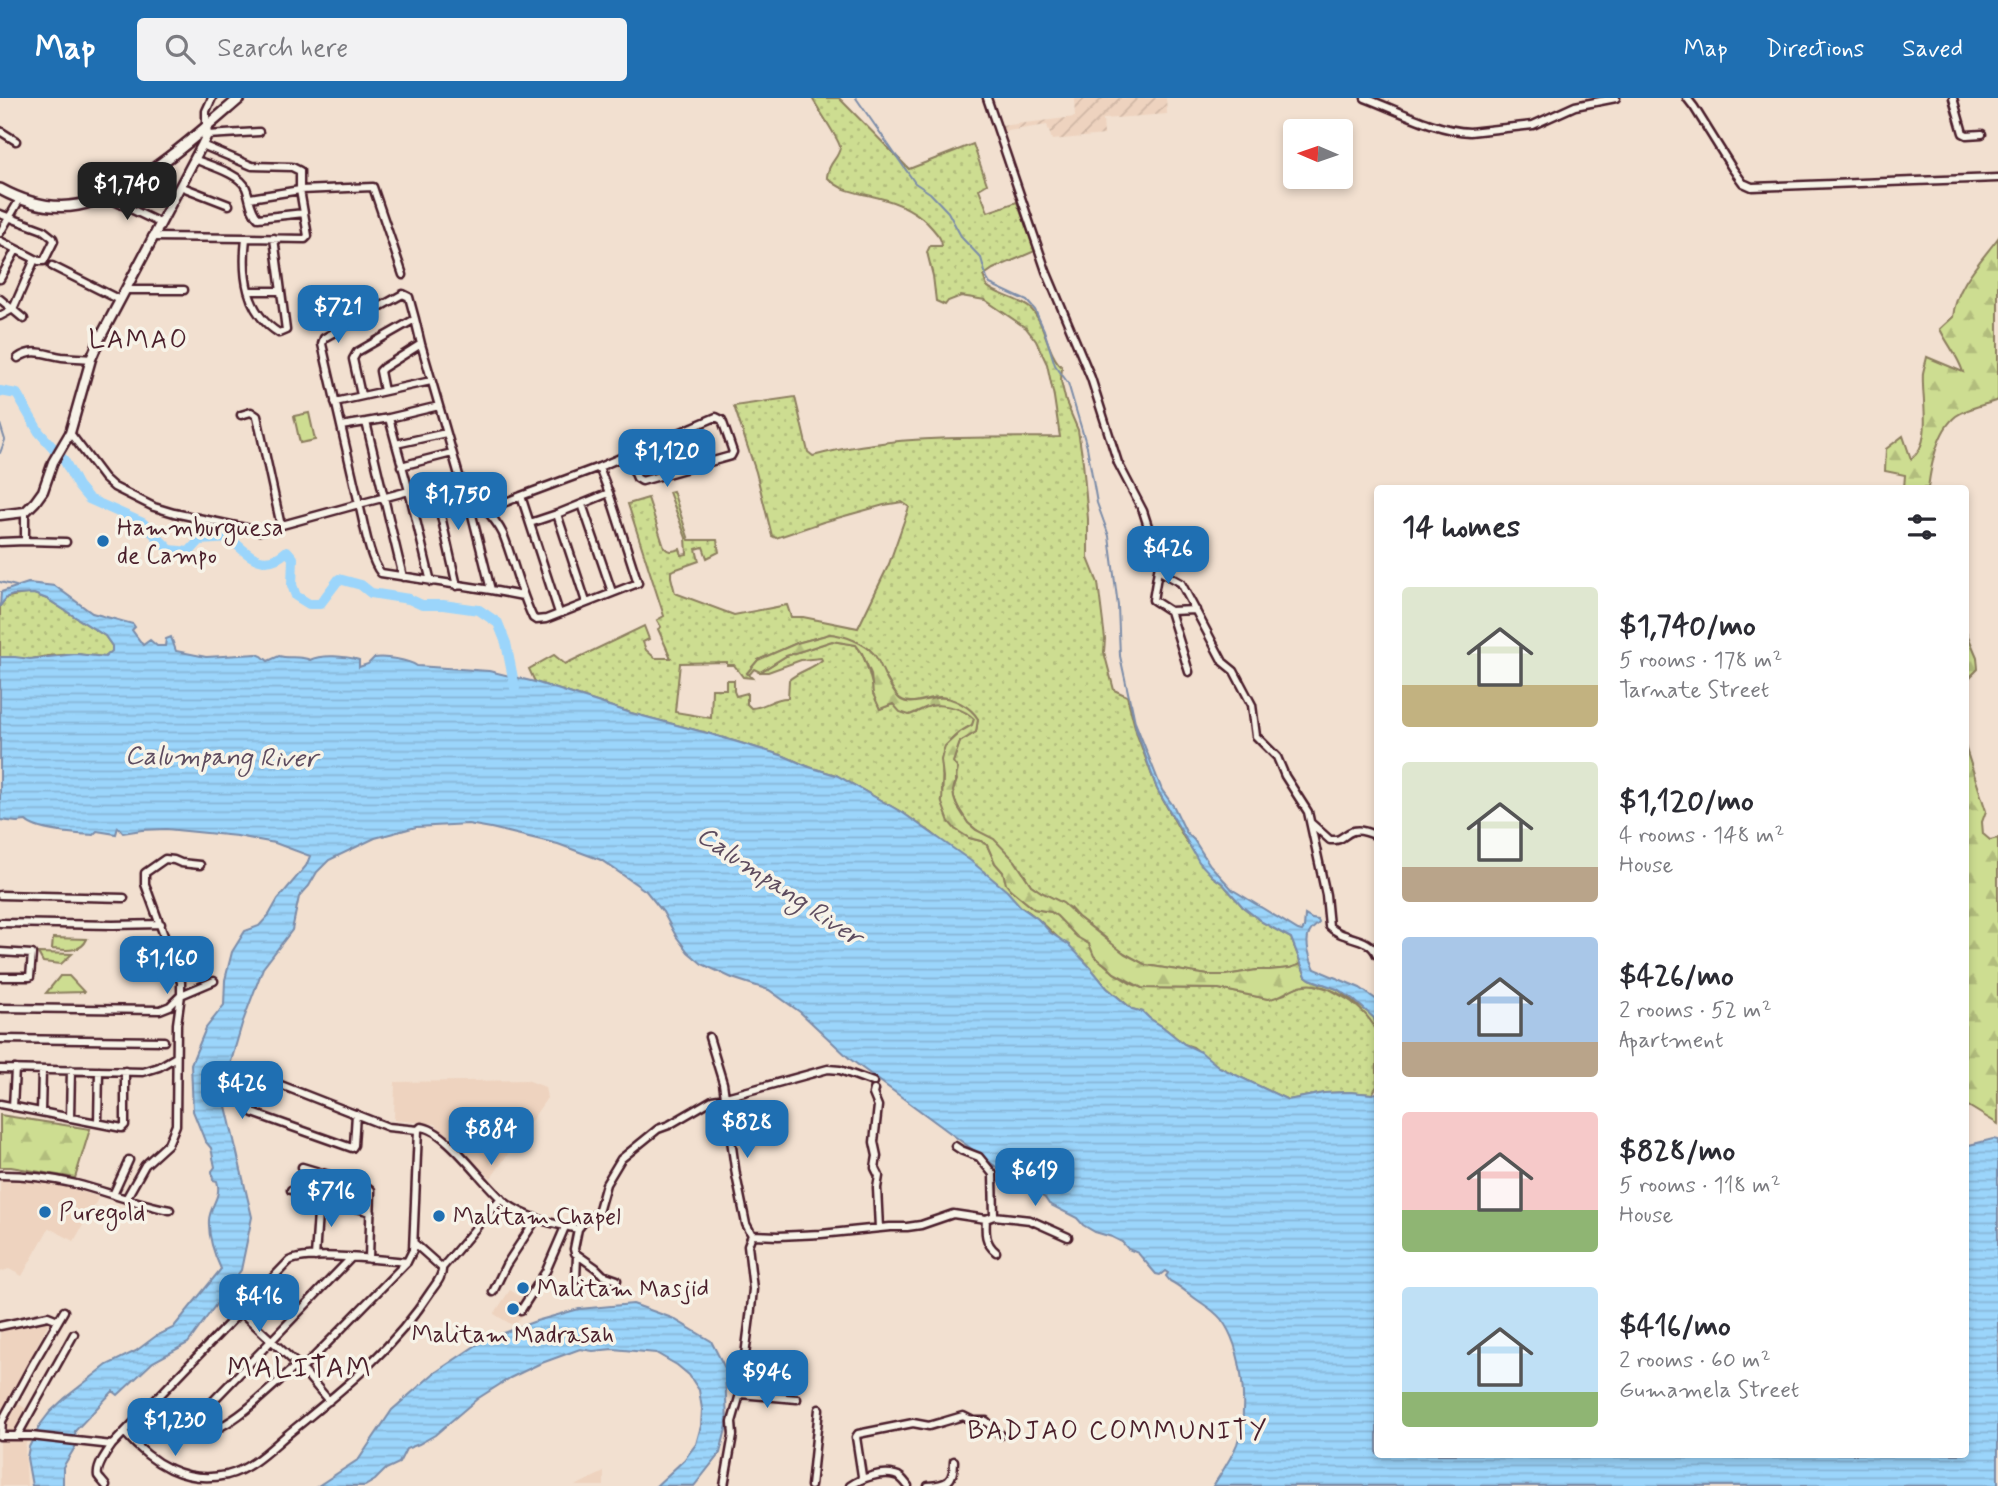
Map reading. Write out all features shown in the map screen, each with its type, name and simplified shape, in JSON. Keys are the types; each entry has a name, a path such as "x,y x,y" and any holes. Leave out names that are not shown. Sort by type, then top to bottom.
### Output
{"main road":[{"path":"0,189 45,205 76,206 106,197 207,131 240,98"}],"street":[{"path":"0,515 25,512 43,491 53,462 71,433 91,359 100,338 202,145 207,131 206,111 212,98"},
{"path":"987,98 1046,271 1091,378 1118,463 1143,511 1164,575 1181,583 1224,663 1234,671 1252,705 1256,736 1277,757 1285,776 1308,812 1326,895 1329,926 1339,935 1368,944 1374,949"},
{"path":"1366,98 1437,125 1469,132 1533,125 1575,106 1616,98"},
{"path":"1687,98 1732,168 1743,183 1752,187 1998,178"},
{"path":"1953,98 1963,133 1982,134"},
{"path":"0,131 16,141"},
{"path":"207,131 258,132"},
{"path":"152,237 307,238 300,171 297,168 252,166 202,145"},
{"path":"194,159 233,175 245,184 253,213 258,218 304,213"},
{"path":"180,186 229,205"},
{"path":"250,198 300,190 373,187 403,275"},
{"path":"106,197 160,223"},
{"path":"0,233 20,198"},
{"path":"0,214 43,230 54,241 44,261 0,241"},
{"path":"247,238 243,263 252,303 279,333 286,330 274,237"},
{"path":"0,279 16,250"},
{"path":"0,316 13,309 35,259"},
{"path":"52,266 120,300"},
{"path":"125,290 184,290"},
{"path":"249,291 280,290"},
{"path":"523,596 404,578 378,570 335,402 322,344 324,338 403,294 409,297 460,479 503,534 523,596 536,620 546,619 638,583 599,467"},
{"path":"0,299 23,319"},
{"path":"361,395 354,356 415,319"},
{"path":"384,391 380,371 421,344"},
{"path":"18,358 33,351 61,357 91,359"},
{"path":"335,402 431,382"},
{"path":"341,426 439,406"},
{"path":"241,415 251,412 257,416 281,526"},
{"path":"486,510 627,456 716,417 722,420 733,452 732,456 642,481 637,478 627,456"},
{"path":"389,418 431,582"},
{"path":"366,422 404,578"},
{"path":"71,433 104,478 114,487 154,507 260,531 460,479"},
{"path":"396,444 446,433"},
{"path":"401,466 452,453"},
{"path":"433,485 457,586"},
{"path":"530,523 609,493"},
{"path":"472,495 471,511 491,590"},
{"path":"521,496 559,613"},
{"path":"582,504 612,592"},
{"path":"25,512 25,541"},
{"path":"557,514 586,602"},
{"path":"0,542 66,542"},
{"path":"1159,563 1153,600 1170,611 1196,610"},
{"path":"1170,611 1189,672"},
{"path":"1310,821 1330,840 1338,840 1357,830 1374,835"},
{"path":"126,1199 145,1165 168,1144 176,1125 177,1024 181,982 145,884 145,873 165,859 200,865"},
{"path":"0,895 124,898"},
{"path":"0,923 161,924"},
{"path":"0,952 32,954 29,978 0,977"},
{"path":"0,1008 154,1010 170,1006 181,995 214,981"},
{"path":"709,1037 726,1100 746,1224 752,1235"},
{"path":"0,1039 164,1041"},
{"path":"0,1069 150,1070 176,1057"},
{"path":"13,1107 15,1069"},
{"path":"576,1280 577,1255 574,1249 578,1230 585,1220 600,1209 606,1184 621,1159 658,1129 712,1100 726,1100 828,1069 840,1070 874,1086 873,1094 878,1107 874,1142 879,1176 879,1228"},
{"path":"41,1112 42,1070"},
{"path":"70,1118 71,1070"},
{"path":"98,1123 99,1071"},
{"path":"0,1104 120,1128 125,1125 125,1071"},
{"path":"237,1072 263,1078 388,1127 429,1127 506,1203 537,1218 578,1230"},
{"path":"263,1078 251,1107 253,1113 352,1148 355,1146 356,1114"},
{"path":"158,1397 187,1428 208,1431 219,1428 300,1367 407,1262 414,1243 418,1129"},
{"path":"955,1146 979,1157 993,1174 994,1216"},
{"path":"113,1195 129,1160"},
{"path":"302,1167 371,1189 369,1259"},
{"path":"0,1175 38,1177 74,1184 170,1210"},
{"path":"291,1190 371,1212"},
{"path":"125,1433 153,1461 180,1474 208,1478 230,1474 252,1463 353,1381 386,1349 424,1302 442,1274 442,1268 501,1198"},
{"path":"315,1257 319,1199"},
{"path":"752,1235 821,1234 921,1225 953,1214 986,1219 994,1216 1030,1220 1068,1237"},
{"path":"493,1292 506,1265 537,1218"},
{"path":"986,1219 987,1244 996,1252"},
{"path":"521,1310 546,1271 565,1227"},
{"path":"724,1486 733,1435 732,1422 740,1394 752,1299 748,1245 752,1235"},
{"path":"414,1243 442,1268"},
{"path":"577,1255 603,1275 617,1280"},
{"path":"106,1486 98,1472 106,1453 289,1261 299,1257 315,1257 407,1262"},
{"path":"187,1428 351,1258"},
{"path":"64,1311 2,1421 0,1436 31,1436 112,1446"},
{"path":"241,1312 300,1367 328,1401"},
{"path":"0,1326 48,1316 58,1320"},
{"path":"17,1436 74,1334"},
{"path":"740,1394 797,1399"},
{"path":"811,1486 819,1409"},
{"path":"861,1480 856,1437 858,1434 913,1423 929,1426 963,1416 973,1421 986,1421 1001,1435"},
{"path":"928,1486 940,1486 949,1481 954,1461"},
{"path":"850,1486 861,1480 892,1474 900,1477 908,1486"}],"shaded area":[{"path":"1074,98 1166,98 1167,114 1103,119 1104,135 1052,140 1047,125 1001,132 1000,126 1075,117"},
{"path":"527,1080 545,1087 547,1098 491,1178 435,1124 394,1120 395,1082"},
{"name":"Puregold","path":"0,1178 28,1178 99,1197 74,1241 49,1228 22,1276 9,1269 0,1272"},
{"name":"Malitam Madrasah","path":"510,1290 532,1304 514,1326 494,1314"},
{"path":"51,1318 10,1398 34,1414 25,1447 27,1486 0,1486 0,1320 5,1330"},
{"path":"604,1472 604,1486 575,1486"}],"green space":[{"path":"812,98 839,98 909,169 973,144 987,184 979,189 988,212 1017,202 1035,251 983,276 990,289 1031,309 1053,355 1062,367 1061,381 1066,402 1078,430 1088,519 1088,558 1098,583 1105,639 1104,652 1114,690 1127,696 1137,735 1157,789 1184,838 1212,876 1223,884 1243,907 1262,922 1291,938 1301,964 1291,968 1208,975 1146,965 1114,947 1070,908 1031,885 1015,861 968,823 960,811 953,791 957,780 953,762 960,742 976,732 978,719 951,699 934,697 912,702 902,700 869,649 836,635 830,634 797,643 758,660 747,673 752,678 743,677 734,665 727,665 727,662 680,663 675,712 711,718 712,689 726,689 726,680 734,680 736,696 747,693 747,704 751,708 788,698 789,680 818,663 821,658 801,660 768,672 760,672 786,656 832,641 856,645 868,668 880,709 893,704 916,713 932,705 945,705 974,719 972,725 955,736 943,752 942,792 969,838 987,845 1010,889 1034,909 1057,916 1089,944 1114,973 1142,988 1219,989 1268,999 1301,985 1311,984 1329,989 1352,1002 1372,1020 1374,1025 1372,1094 1324,1093 1288,1100 1219,1067 1143,1012 1132,1009 1107,988 1069,945 932,833 903,813 836,775 784,756 631,713 535,682 529,669 554,655 565,664 644,626 649,639 643,642 646,650 655,658 671,658 658,629 661,627 657,620 664,616 628,504 648,498 664,547 670,551 680,549 682,555 687,554 686,538 669,492 673,491 689,540 717,540 719,552 707,558 703,547 696,549 699,561 671,571 675,593 734,615 787,605 791,617 858,628 889,564 909,507 902,502 884,505 776,538 772,536 756,472 734,406 795,397 808,452 813,456 905,441 1060,437 1047,364 1036,341 1026,328 985,300 961,296 945,305 936,301 927,252 930,246 942,246 939,237 926,222 907,208 844,189 832,182 827,177 829,168 840,147"},
{"path":"1998,238 1998,400 1960,413 1949,422 1933,460 1929,485 1904,485 1905,475 1885,471 1886,449 1903,436 1911,459 1918,452 1924,431 1923,373 1927,357 1963,372 1940,329 1953,317 1959,295"},
{"path":"309,413 315,440 300,443 294,416"},
{"path":"26,594 47,599 105,636 112,646 112,652 105,657 76,654 30,659 0,657 0,606 7,597"},
{"path":"830,634 854,640 876,657 886,679 901,700 914,702 943,698 960,703 971,710 978,719 976,732 960,742 953,762 958,769 953,791 956,804 968,823 994,839 1015,861 1031,885 1063,903 1125,954 1146,965 1208,975 1290,968 1301,964 1310,979 1337,989 1369,1013 1374,1018 1374,1026 1357,1006 1325,987 1299,986 1268,999 1219,989 1142,988 1114,973 1094,956 1089,944 1077,937 1057,916 1034,909 1010,889 987,845 969,838 949,822 942,803 941,760 945,746 972,725 974,719 960,710 942,705 930,706 909,715 900,712 893,704 880,709 873,694 871,674 856,645 832,641 786,656 760,672 754,669 749,675 747,673 758,660 797,643"},
{"path":"1969,638 1977,657 1978,669 1969,678"},
{"path":"1969,758 1986,811 1982,822 1983,834 1990,840 1998,838 1998,1124 1969,1106"},
{"path":"53,938 87,939 77,949 62,950 52,949"},
{"path":"38,953 72,954 61,964 43,962"},
{"path":"60,976 69,976 84,992 46,993"},
{"path":"0,1115 90,1129 75,1178 0,1167"}],"water":[{"name":"Calumpang River","path":"28,583 55,586 92,613 133,624 135,627 132,630 143,645 150,640 157,646 165,646 166,639 171,637 176,651 206,657 257,654 268,661 279,656 310,660 341,657 359,660 359,667 374,658 384,658 403,660 417,666 489,671 535,682 631,713 784,756 836,775 903,813 971,861 1051,933 1069,945 1107,988 1132,1009 1143,1012 1219,1067 1288,1100 1324,1093 1374,1094 1374,1458 1969,1458 1969,1145 1998,1140 1998,1486 1213,1486 1237,1444 1243,1414 1239,1362 1228,1331 1214,1312 1170,1281 1165,1271 1160,1275 1156,1274 1138,1253 1128,1249 1122,1242 1083,1225 1077,1218 1049,1204 1045,1198 1003,1172 850,1059 800,1012 769,990 732,978 702,964 688,952 646,891 601,860 558,844 468,824 416,827 375,838 329,860 299,897 292,930 263,968 228,1072 226,1106 252,1217 241,1270 188,1343 153,1362 118,1395 113,1391 75,1431 77,1444 63,1467 63,1486 32,1486 27,1458 29,1447 50,1412 107,1365 173,1328 221,1269 212,1245 209,1226 218,1187 217,1181 213,1180 212,1171 215,1167 211,1148 205,1141 193,1111 191,1064 206,1028 224,1005 225,980 232,952 245,931 259,926 269,915 278,899 306,866 310,856 275,843 237,836 166,829 123,833 118,827 116,834 97,831 93,835 86,835 39,828 26,821 0,820 0,657 30,659 76,654 105,657 112,651 112,646 105,636 47,599 34,594 13,595 7,597 0,606 1,592"},
{"path":"1131,703 1135,722 1162,790 1186,832 1210,865 1233,890 1298,930 1302,931 1304,928 1305,915 1318,920 1319,923 1308,936 1310,956 1315,969 1360,988 1374,998 1374,1018 1337,989 1306,976 1291,938 1262,922 1243,907 1199,862 1157,789 1136,729"},
{"path":"633,1304 672,1318 711,1341 725,1368 727,1425 720,1453 694,1486 656,1486 684,1460 696,1444 702,1409 699,1390 689,1375 656,1353 580,1349 510,1378 477,1399 435,1435 406,1449 399,1463 386,1469 365,1486 318,1486 359,1459 392,1410 433,1374 484,1340 579,1309"}],"waterway":[{"path":"856,98 915,183 930,193 948,212 962,238 981,258 990,284 1027,301 1035,310 1055,365 1068,383 1087,447 1097,503 1109,536 1118,606 1120,656 1133,715"},
{"path":"0,391 17,394 39,432 64,460 78,486 89,499 143,523 170,550 189,552 200,540 230,538 250,556 264,561 279,557 287,551 293,558 292,585 296,596 309,604 320,604 339,579 361,585 371,593 409,599 422,605 479,610 498,623 506,643 515,688"},
{"path":"0,424 5,440 0,453"},
{"path":"0,582 16,586"}],"place":[{"name":"Hammburguesa de Campo","path":"103,541"},
{"name":"Puregold","path":"45,1212"},
{"name":"Malitam Chapel","path":"439,1216"},
{"name":"Malitam Masjid","path":"523,1288"},
{"name":"Malitam Madrasah","path":"513,1309"}],"district":[{"name":"LAMAO","path":"139,339"},
{"name":"MALITAM","path":"300,1367"},
{"name":"BADJAO COMMUNITY","path":"1118,1430"}]}
